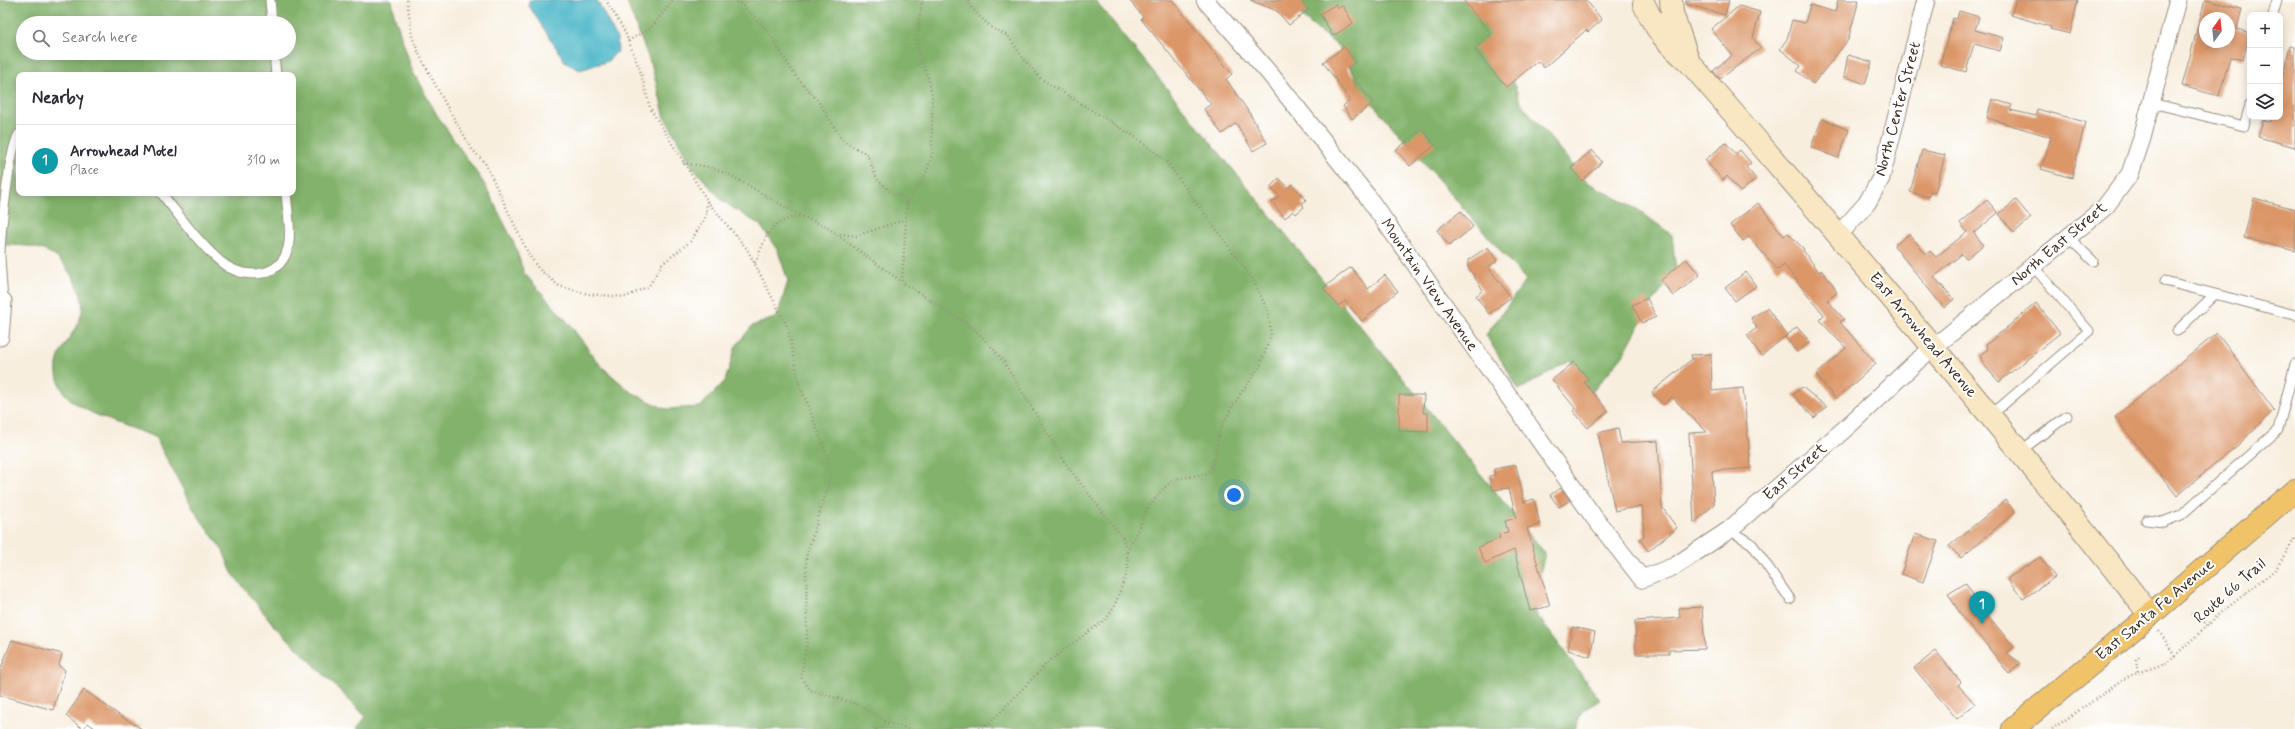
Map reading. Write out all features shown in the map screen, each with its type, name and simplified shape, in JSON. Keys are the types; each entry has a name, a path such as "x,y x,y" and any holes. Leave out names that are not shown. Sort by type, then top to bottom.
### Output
{"main road":[{"name":"East Santa Fe Avenue","path":"2013,729 2150,615 2295,490"}],"street":[{"name":"Mountain View Avenue","path":"1205,0 1270,74 1367,196 1593,516 1642,579"},
{"path":"1642,2 1652,6 1659,5 1668,0"},
{"name":"East Arrowhead Avenue","path":"1671,0 1672,13 1689,62"},
{"name":"North Center Street","path":"1843,230 1867,203 1881,178 1926,0"},
{"name":"North East Street","path":"1935,347 2105,207 2130,174 2152,103 2178,0"},
{"name":"East Arrowhead Avenue","path":"1642,2 1654,26 1673,49 1689,62 1935,347 2019,452 2065,505 2150,615"},
{"path":"0,337 3,301"},
{"name":"East Street","path":"1642,579 1675,566 1729,530 1935,347"}],"lane":[{"path":"270,0 271,16"},
{"path":"2274,12 2277,0"},
{"path":"275,60 276,72"},
{"path":"2152,103 2244,126 2247,115"},
{"path":"3,301 0,256 10,162 16,140"},
{"path":"164,196 215,257 236,272 250,275 261,274 272,270 278,265 288,250 290,236 286,196"},
{"path":"2068,237 2093,261"},
{"path":"1990,416 2089,331 2033,266"},
{"path":"2165,281 2295,315"},
{"path":"2177,331 2215,294"},
{"path":"2146,520 2163,522 2181,515 2278,430 2295,364"},
{"path":"2019,452 2068,416"},
{"path":"1729,530 1752,544 1790,599"}],"path":[{"path":"407,0 412,37 445,103 472,149 485,162 529,255 538,268 559,286 588,294 626,297 649,286 662,264 691,241 706,216 707,200"},
{"path":"606,0 628,41 641,73 650,108 682,163 707,200 747,249 788,328 799,383 830,468 830,480 806,557 807,642 802,678 810,690 860,705 888,723 910,729"},
{"path":"628,41 652,27 673,0"},
{"path":"737,0 768,31 794,74 820,102 841,138 848,144 867,154 877,179 907,203"},
{"path":"902,282 907,203 926,174 932,154 932,96 929,80 917,50 917,37 922,0"},
{"path":"968,0 971,8 992,28 1008,36 1023,58 1041,79 1137,138 1165,160 1252,278 1268,311 1271,335 1260,366 1232,406 1220,430 1212,467 1206,474 1175,479 1162,490 1149,506 1127,552"},
{"path":"682,163 708,167 730,175 801,216 819,222 902,282 973,328 1004,362 1068,467 1120,533 1127,552 1128,570 1114,607 1107,618 1048,662 994,719 983,727 975,729"},
{"path":"755,263 770,229 787,218 801,216"},
{"path":"835,233 845,236 856,236 906,219"},
{"name":"Route 66 Trail","path":"2052,729 2129,676 2166,663 2175,656 2221,613 2276,569 2295,538"},
{"path":"2191,614 2198,616 2208,626"},
{"path":"2162,637 2175,656"},
{"path":"2138,672 2136,660 2142,654"}],"green space":[{"path":"0,0 392,0 394,14 413,72 437,115 485,185 514,243 524,273 571,326 601,366 631,392 665,409 700,407 725,381 736,346 752,326 777,317 788,281 778,251 760,225 724,202 693,168 665,118 652,67 626,0 1095,0 1545,553 1532,608 1600,700 1582,711 1575,729 356,729 366,717 272,623 232,573 223,551 194,510 155,437 90,412 68,397 62,389 57,377 59,357 79,321 82,311 81,296 68,270 61,261 45,250 25,246 0,245"},
{"path":"1295,0 1475,0 1503,49 1520,102 1587,182 1637,209 1672,235 1676,272 1650,306 1623,355 1589,396 1570,360 1519,390 1486,335 1526,280 1364,94 1339,47 1297,13"}],"water":[{"path":"529,0 597,0 617,39 618,51 608,61 580,70 566,63 529,6"}],"building":[{"path":"1129,0 1172,0 1232,74 1226,79 1250,114 1267,143 1253,151 1236,123 1222,134 1204,109 1211,104 1141,19 1143,17"},
{"path":"1250,0 1300,0 1308,10 1289,25 1277,11"},
{"path":"1463,0 1586,0 1602,20 1588,32 1586,30 1544,68 1538,61 1506,87 1474,49 1491,34"},
{"path":"1686,0 1729,0 1725,15 1686,4"},
{"path":"1838,0 1859,0 1848,40 1813,84 1797,71 1801,66 1780,49 1787,39 1792,20 1805,23 1810,5 1835,12"},
{"path":"2016,0 2078,0 2070,34 2050,29 2051,27 2011,15"},
{"path":"2205,0 2242,9 2237,29 2247,32 2247,45 2243,60 2230,57 2219,96 2182,86 2199,22 2199,48 2235,48 2235,12 2202,12"},
{"path":"1336,4 1338,8 1343,6 1353,23 1333,36 1320,14"},
{"path":"1739,6 1760,12 1753,38 1761,48 1720,79 1713,71 1732,55 1711,29"},
{"path":"1959,11 1979,17 1975,30 2004,38 2000,51 1974,44 1966,72 1940,65 1953,18 1957,19"},
{"path":"2290,46 2295,47 2295,147 2258,137 2263,120 2271,122 2271,120 2283,120 2283,74"},
{"path":"1344,47 1355,62 1347,68 1373,103 1352,119 1343,106 1350,100 1323,62"},
{"path":"1848,55 1872,62 1865,84 1844,76"},
{"path":"1992,99 2012,105 2010,110 2036,116 2037,109 2085,122 2072,178 2041,169 2051,137 1987,118"},
{"path":"1822,119 1849,130 1838,158 1811,147"},
{"path":"1422,129 1435,145 1410,166 1396,150"},
{"path":"1726,143 1736,154 1740,150 1751,163 1746,167 1756,179 1740,192 1727,176 1723,180 1705,160"},
{"path":"1592,150 1602,162 1582,181 1571,168"},
{"path":"1922,150 1945,155 1935,193 1930,191 1929,197 1910,192"},
{"path":"1279,178 1288,188 1292,184 1306,200 1302,203 1304,207 1296,214 1293,211 1285,218 1272,202 1279,196 1270,187"},
{"path":"2254,198 2295,209 2295,251 2244,238"},
{"path":"1987,200 1998,213 1974,233 1983,245 1966,259 1962,254 1934,277 1954,299 1944,308 1894,246 1909,234 1926,254 1930,251 1936,257 1967,232 1960,223"},
{"path":"2016,200 2031,218 2014,233 1999,214"},
{"path":"1758,203 1784,236 1788,233 1804,249 1803,250 1819,272 1821,270 1832,283 1837,293 1827,300 1844,319 1840,322 1876,364 1836,399 1816,375 1846,348 1819,320 1824,315 1784,265 1778,270 1749,237 1743,241 1730,225"},
{"path":"1461,211 1473,227 1449,246 1437,230"},
{"path":"1488,247 1497,261 1488,267 1511,297 1489,314 1476,296 1483,290 1468,267 1468,260"},
{"path":"1686,259 1700,275 1673,296 1661,280"},
{"path":"1351,267 1368,289 1385,275 1398,291 1362,321 1345,301 1338,306 1323,288"},
{"path":"1746,272 1756,286 1735,301 1725,288"},
{"path":"1647,298 1656,317 1642,323 1632,305"},
{"path":"2036,303 2060,333 1999,382 1983,364 1980,355 1988,349 1986,345"},
{"path":"1767,308 1787,335 1761,356 1747,335 1757,328 1751,318"},
{"path":"1797,327 1810,342 1797,352 1785,337"},
{"path":"2217,333 2274,410 2238,445 2177,496 2115,417"},
{"path":"1711,354 1712,391 1743,388 1751,468 1712,471 1714,504 1694,523 1689,433 1707,432 1672,397 1663,405 1652,392 1692,359 1691,355"},
{"path":"1574,362 1588,379 1584,382 1608,411 1588,428 1573,411 1576,409 1552,380"},
{"path":"1802,387 1827,407 1814,418 1793,395"},
{"path":"1399,395 1424,395 1423,413 1428,413 1428,432 1399,431"},
{"path":"1618,428 1621,443 1658,441 1662,507 1677,528 1648,551 1640,539 1644,536 1642,506 1615,511 1598,433"},
{"path":"1516,465 1524,502 1534,499 1540,525 1527,528 1550,606 1530,611 1514,550 1485,563 1478,547 1500,538 1499,534 1508,532 1505,521 1516,518 1509,488 1492,490 1489,476 1495,475 1494,469"},
{"path":"1561,488 1570,500 1559,507 1550,495"},
{"path":"2005,500 2015,512 1961,558 1949,546"},
{"path":"1915,534 1938,541 1923,582 1901,574"},
{"path":"2040,557 2055,577 2023,599 2007,579"},
{"path":"1966,583 1979,605 2014,647 2007,653 2020,663 2009,674 1986,644 1963,618 1948,594"},
{"path":"1702,607 1705,649 1669,650 1669,654 1636,654 1635,621 1680,618 1679,608"},
{"path":"1572,627 1595,632 1590,657 1568,650"},
{"path":"12,640 62,654 59,666 65,670 53,710 0,695 0,671"},
{"path":"1936,651 1961,682 1958,685 1975,704 1957,719 1914,668"},
{"path":"84,690 119,715 142,729 96,729 88,723 83,729 66,716"}],"place":[{"name":"Arrowhead Motel","path":"1982,624"}]}
